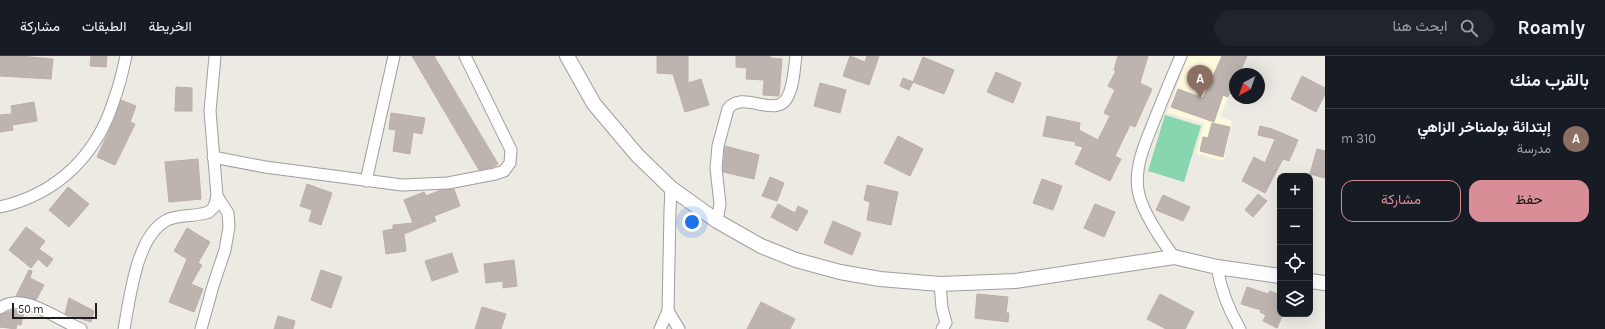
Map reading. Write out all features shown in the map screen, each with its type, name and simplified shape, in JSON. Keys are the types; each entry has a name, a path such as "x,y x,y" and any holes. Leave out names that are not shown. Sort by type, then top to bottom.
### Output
{"street":[{"path":"0,207 29,198 45,190 68,174 80,161 92,146 107,120 115,98 126,56"},
{"path":"124,329 137,265 154,230 168,220 209,212 214,207 217,196 210,111 215,56"},
{"path":"366,181 394,56"},
{"path":"213,157 265,167 402,185 448,183 496,174 508,167 510,163 511,150 465,56"},
{"path":"567,56 594,104 637,155 671,188 716,222 761,246 796,260 840,272 880,279 940,284 1015,280 1174,257 1218,267 1277,276"},
{"path":"716,222 720,204 716,168 718,146 728,109 731,105 740,101 776,106 784,102 790,90 796,56"},
{"path":"1174,257 1163,242 1140,199 1138,189 1138,172 1143,151 1181,56"},
{"path":"660,329 668,311 671,188"},
{"path":"201,329 225,250 229,227 228,213 217,196"},
{"path":"1218,267 1221,287 1227,306 1240,329"},
{"path":"1313,281 1325,283"},
{"path":"940,284 942,308 946,327"},
{"path":"0,308 14,302 30,304 81,329"},
{"path":"668,311 679,329"}],"shaded area":[{"path":"1188,56 1246,56 1239,68 1229,68 1229,96 1220,117 1232,121 1224,161 1196,154 1204,123 1167,113"}],"green space":[{"path":"1165,115 1201,126 1184,182 1148,171"}],"building":[{"path":"0,56 53,59 51,79 0,76"},
{"path":"91,56 107,56 106,67 90,66"},
{"path":"412,56 434,56 498,164 493,167 479,170"},
{"path":"657,56 688,56 688,83 701,79 709,105 685,112 673,74 657,73"},
{"path":"736,56 770,56 770,58 782,59 779,96 763,95 764,80 746,79 747,68 736,67"},
{"path":"850,56 865,62 867,56 879,56 869,85 843,76"},
{"path":"1118,56 1148,56 1140,83 1152,89 1135,127 1130,125 1115,156 1121,159 1110,181 1075,164 1083,147 1075,145 1076,142 1043,136 1047,116 1080,123 1079,130 1098,140 1110,116 1104,113 1115,90 1108,86 1116,71 1114,70"},
{"path":"1222,56 1247,56 1242,68 1229,68 1229,95 1228,97 1223,95 1214,122 1171,107 1178,89 1203,98"},
{"path":"923,57 954,70 944,94 913,82"},
{"path":"996,72 1021,83 1013,103 987,92"},
{"path":"1302,76 1325,88 1325,94 1316,112 1291,99"},
{"path":"903,78 913,82 909,90 900,86"},
{"path":"820,83 846,90 840,113 814,106"},
{"path":"176,87 192,88 192,111 175,111"},
{"path":"121,100 136,106 130,122 135,124 115,165 97,157 114,120"},
{"path":"34,102 37,121 12,125 13,130 0,132 0,115 12,114 11,106"},
{"path":"391,113 425,118 422,134 413,132 410,154 393,151 396,130 389,129"},
{"path":"1212,123 1230,127 1223,157 1200,151 1203,137 1208,138"},
{"path":"1260,126 1272,129 1298,140 1289,161 1283,159 1265,193 1242,181 1254,157 1265,163 1275,139 1258,135"},
{"path":"898,136 923,149 910,176 884,163"},
{"path":"725,146 759,155 754,179 723,172"},
{"path":"1317,149 1325,151 1325,178 1310,173"},
{"path":"198,159 201,199 169,202 165,162"},
{"path":"770,177 784,183 777,201 762,196"},
{"path":"1042,179 1062,186 1053,210 1033,203"},
{"path":"307,184 332,193 321,225 309,221 312,210 300,206"},
{"path":"867,185 898,192 891,225 867,220 870,202 864,200"},
{"path":"68,187 89,204 69,227 49,210"},
{"path":"454,189 460,206 434,216 436,221 404,234 406,251 386,254 383,231 393,229 393,225 413,223 404,200 424,192 426,196 441,190"},
{"path":"1258,194 1267,201 1253,217 1245,210"},
{"path":"1163,195 1190,207 1183,221 1156,210"},
{"path":"778,204 795,213 798,206 808,211 797,231 771,217"},
{"path":"1095,204 1115,212 1104,237 1084,228"},
{"path":"833,221 861,233 852,255 824,243"},
{"path":"26,227 45,241 39,249 53,259 47,267 38,259 31,268 9,250"},
{"path":"187,228 210,242 198,263 202,265 191,284 203,289 194,312 169,302 187,259 174,251"},
{"path":"452,253 458,272 432,281 425,261"},
{"path":"514,260 517,286 503,288 503,281 486,283 484,264"},
{"path":"29,270 32,271 30,278 44,285 36,300 16,296"},
{"path":"321,270 342,277 331,308 311,300"},
{"path":"1247,287 1268,294 1270,291 1277,294 1277,317 1282,317 1277,328 1263,321 1266,315 1260,312 1261,310 1241,304"},
{"path":"977,294 1008,297 1006,313 1009,313 1008,322 975,318"},
{"path":"1160,294 1194,312 1185,329 1166,329 1147,319"},
{"path":"69,298 94,311 91,322 65,314"},
{"path":"761,302 795,319 790,329 747,329"},
{"path":"482,307 506,314 501,329 475,329"},
{"path":"19,310 24,311 21,325 17,324 16,329 0,327 0,315"},
{"path":"278,316 295,321 293,329 274,329"}],"place":[{"name":"إبتدائة بولمناخر الزاهي","path":"1200,98"}]}
